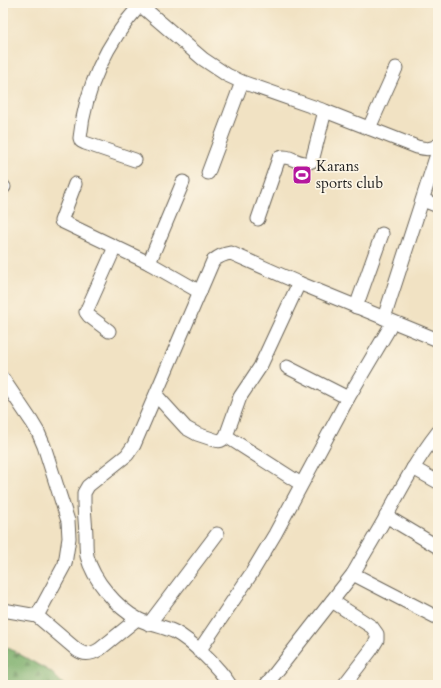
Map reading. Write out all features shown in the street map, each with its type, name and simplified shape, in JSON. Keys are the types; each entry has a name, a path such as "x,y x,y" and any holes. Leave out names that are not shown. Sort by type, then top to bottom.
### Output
{"street":[{"path":"135,160 85,143 81,141 80,138 88,96 101,63 128,18 139,4 203,59 242,82 325,111 417,147 427,149 434,148 438,151 422,200 389,320 275,534 251,574 199,651"},
{"path":"369,128 396,68"},
{"path":"208,173 242,82"},
{"path":"258,219 279,158 285,156 304,164 312,161 325,111"},
{"path":"149,263 183,182"},
{"path":"75,184 61,221 149,263 200,292"},
{"path":"422,200 438,206"},
{"path":"356,307 382,234"},
{"path":"108,331 86,312 115,247"},
{"path":"37,616 65,564 68,549 79,538 84,493 88,486 131,450 200,292 214,261 218,257 231,253 356,307 438,340"},
{"path":"156,395 191,431 219,441 222,440 226,436 240,397 260,367 299,283"},
{"path":"287,367 348,398"},
{"path":"3,379 32,422 44,446 68,521 87,551 90,564 99,582 118,605 149,624 168,629 176,633 199,651 230,685"},
{"path":"266,685 353,574 386,516 402,484 424,450 438,432"},
{"path":"226,436 301,484"},
{"path":"413,468 438,482"},
{"path":"386,516 438,547"},
{"path":"149,624 217,534"},
{"path":"353,574 438,618"},
{"path":"332,601 372,627 377,634 377,640 371,650 344,685"},
{"path":"3,610 37,616 81,653 88,654 94,653 100,649 137,618"}],"green space":[{"path":"3,645 51,672 64,685 3,685"}],"place":[{"name":"Karans sports club","path":"302,175"}]}
